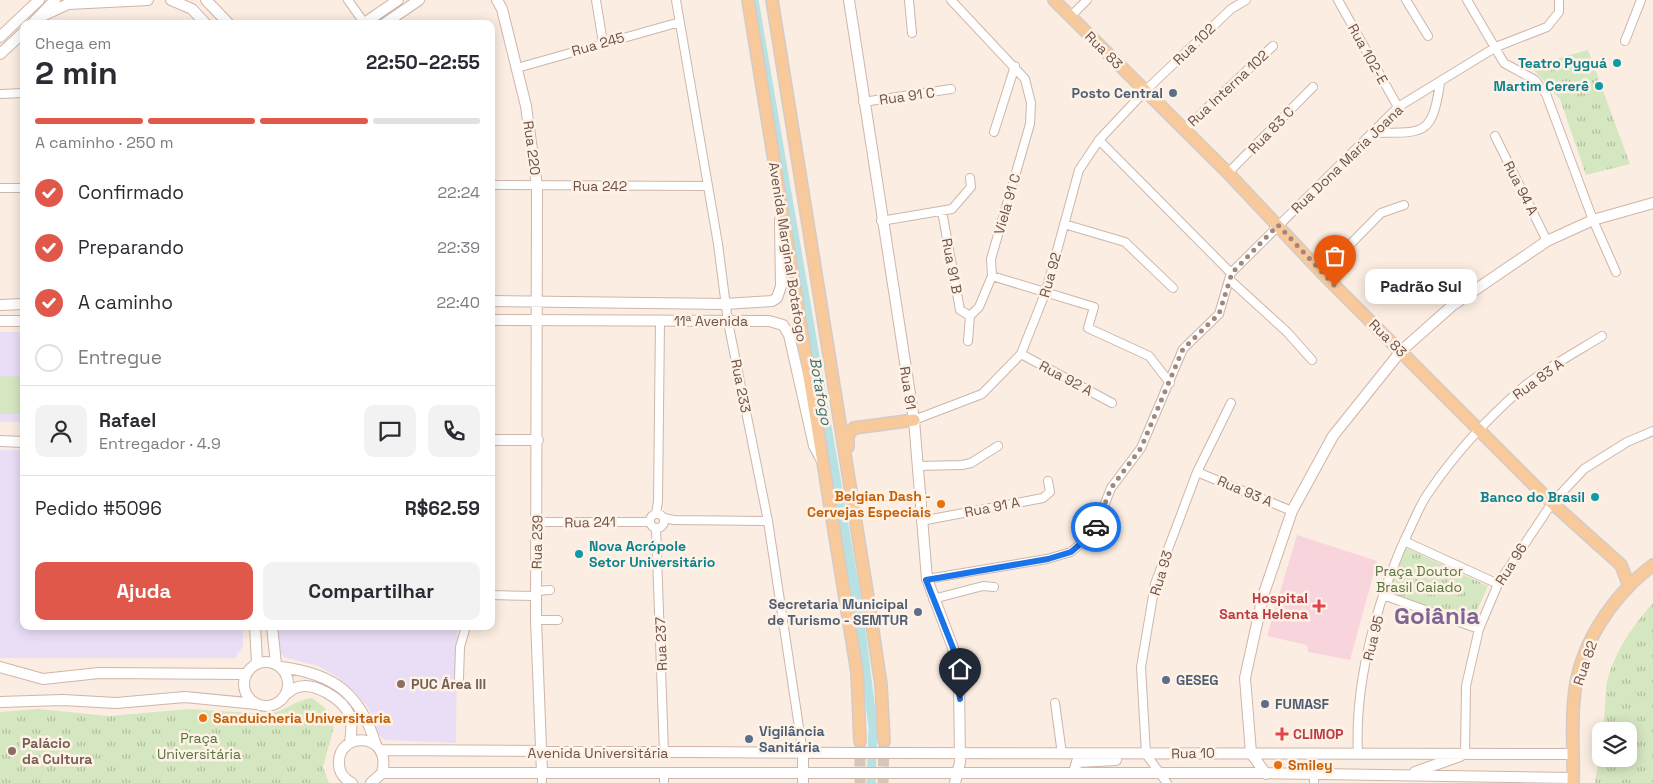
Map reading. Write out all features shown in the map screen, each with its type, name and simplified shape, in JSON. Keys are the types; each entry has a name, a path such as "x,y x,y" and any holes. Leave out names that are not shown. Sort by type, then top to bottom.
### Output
{"main road":[{"path":"0,37 39,0"},
{"path":"36,20 55,0"},
{"path":"37,20 68,4 148,0"},
{"path":"176,0 192,9 202,20"},
{"path":"206,0 225,20"},
{"path":"368,20 398,0"},
{"path":"390,20 420,0"},
{"name":"Rua 220","path":"497,0 502,9 526,106 537,186 538,300"},
{"name":"Avenida Marginal Botafogo","path":"748,0 857,672 860,741"},
{"name":"Avenida Marginal Botafogo","path":"772,0 881,685 884,741"},
{"name":"Rua 91","path":"848,0 914,420 926,580 953,648 959,682 960,753 957,778"},
{"name":"Rua 83","path":"1054,0 1228,174 1322,273 1552,502 1621,565 1628,586"},
{"path":"0,54 20,36"},
{"name":"11ª Avenida","path":"495,301 725,304 772,301 780,292 779,196"},
{"path":"1266,774 1251,753 1245,678 1263,596 1292,511 1333,436 1400,350 1453,305 1547,241 1593,220 1653,203"},
{"name":"Rua 239","path":"538,300 536,620 543,753 542,778"},
{"path":"0,305 20,304"},
{"name":"11ª Avenida","path":"495,320 769,321 783,325 789,335 797,362 814,446 824,465"},
{"path":"0,321 20,321"},
{"path":"855,516 856,500 848,450 850,431 863,425 914,420"},
{"path":"495,440 538,440"},
{"path":"0,441 20,442"},
{"name":"Rua 83","path":"1621,565 1649,568"},
{"name":"Rua 82","path":"1573,780 1574,697 1582,664 1593,636 1609,608 1628,586 1649,568"},
{"path":"255,630 257,663"},
{"path":"273,630 279,665 287,677 288,685 285,695"},
{"path":"0,667 43,679 99,673 245,674 257,663 264,661 320,675 338,684 358,703 370,726 384,761 382,773 373,783"},
{"path":"245,674 245,691 257,704"},
{"path":"0,702 63,700 116,703 185,697 274,704 295,688 318,689 345,707 350,717 352,727 350,743 340,754 339,762 343,776 350,782"},
{"name":"Avenida Universitária","path":"350,743 363,740 378,748 543,753 815,753"},
{"name":"Rua 10","path":"815,753 1572,754"},
{"name":"Rua 233","path":"803,754 803,778"},
{"path":"1077,773 1075,769 1078,762 1119,760 1134,754"},
{"path":"1400,775 1419,772 1465,754"},
{"name":"Avenida Universitária","path":"382,773 542,778 803,778 854,773 904,773"},
{"name":"Rua 10","path":"904,773 957,778 1077,773 1162,773 1266,774 1314,779 1400,775 1471,780 1573,780"}],"street":[{"path":"348,0 362,20"},
{"path":"596,0 603,43"},
{"name":"Rua 233","path":"676,0 708,186 728,322 768,521 803,754"},
{"path":"909,0 912,33"},
{"name":"Viela 91 C","path":"951,0 1015,66 1025,79 1031,103 1030,124 991,259 992,276 978,307 970,316 968,341"},
{"path":"1071,16 1087,0"},
{"name":"Rua 102","path":"1145,91 1231,9 1246,0"},
{"name":"Rua 102-E","path":"1338,0 1398,107"},
{"path":"1406,0 1428,36"},
{"path":"1467,0 1504,63 1535,80 1546,94 1593,220 1616,272"},
{"name":"Rua Dona Maria Joana","path":"926,580 1048,559 1071,552 1094,532 1111,488 1141,448 1183,349 1219,314 1230,277 1278,225 1398,107 1496,47 1547,27 1559,12 1560,0"},
{"path":"1625,41 1641,0"},
{"name":"Rua 245","path":"517,68 680,22"},
{"name":"Rua Interna 102","path":"1184,130 1272,46"},
{"path":"994,132 1015,66"},
{"path":"1372,133 1417,132 1428,127 1436,109 1440,83"},
{"name":"Rua 83 C","path":"1228,174 1313,87"},
{"name":"Rua 91 C","path":"863,102 951,89"},
{"name":"Rua 92","path":"914,420 982,394 1021,354 1046,291 1079,170 1099,140 1145,91"},
{"path":"0,94 20,93"},
{"name":"Rua 94 A","path":"1494,136 1547,241"},
{"path":"1099,140 1230,277 1287,332 1312,360"},
{"path":"882,221 952,210 971,187 970,178"},
{"name":"Rua 242","path":"495,185 708,186"},
{"path":"0,188 20,188"},
{"path":"1322,273 1381,213 1404,205"},
{"name":"Rua 91 B","path":"942,211 960,310 970,316"},
{"path":"1064,224 1125,242 1173,288"},
{"path":"992,276 1094,307 1088,328 1149,356 1170,383"},
{"name":"Rua 237","path":"660,322 658,501 656,522 664,753"},
{"name":"Rua 83 A","path":"1480,430 1522,388 1602,336"},
{"name":"Rua 92 A","path":"1021,354 1112,403"},
{"name":"Rua 93","path":"1146,754 1141,667 1155,584 1197,472 1231,403"},
{"name":"Rua 95","path":"1358,753 1358,722 1365,670 1383,595 1404,541 1428,493 1464,446 1480,430"},
{"name":"Rua 96","path":"1465,754 1466,686 1479,629 1498,584 1552,502 1584,469 1627,442 1653,431"},
{"path":"917,466 962,465 971,462 998,446"},
{"name":"Rua 93 A","path":"1197,472 1292,511"},
{"name":"Rua 91 A","path":"921,521 1043,498 1050,492 1048,482"},
{"name":"Rua 241","path":"538,522 768,521"},
{"path":"1404,541 1498,584"},
{"path":"933,599 992,586"},
{"path":"495,595 536,594 550,590"},
{"path":"1383,595 1479,629"},
{"path":"536,620 558,620"},
{"path":"459,678 460,647 465,630"},
{"path":"1055,703 1062,754"},
{"path":"1146,754 1162,773 1167,783"}],"shaded area":[{"path":"0,332 20,332 20,422 0,422"},
{"path":"0,450 20,450 20,630 243,630 243,646 235,658 0,658"},
{"name":"Hospital Santa Helena","path":"1297,535 1377,561 1350,660 1308,652 1307,645 1267,636"},
{"name":"PUC Área III","path":"278,630 457,630 456,743 385,740 378,734 369,709 355,692 336,676 318,666 284,657 278,650"}],"green space":[{"path":"1588,50 1630,164 1586,175 1560,99 1530,66"},
{"path":"0,376 20,377 20,414 0,414"},
{"name":"Praça Doutor Brasil Caiado","path":"1406,548 1488,586 1472,621 1388,594"},
{"path":"1653,603 1653,783 1595,783 1597,767 1637,767 1637,722 1604,722 1606,688 1612,665 1638,621"},
{"name":"Praça Universitária","path":"312,698 325,708 334,727 323,767 329,783 0,783 0,712 38,709 109,716 190,709 267,714"}],"waterway":[{"name":"Botafogo","path":"754,0 859,613 873,728 871,783"}],"tunnel":[{"path":"883,783 884,742"},
{"path":"860,743 860,783"}],"way so far":[{"path":"1096,527 1111,488 1141,448 1183,349 1219,314 1232,273 1278,225 1335,286"}],"place":[{"name":"Teatro Pyguá","path":"1617,63"},
{"name":"Martim Cererê","path":"1599,86"},
{"name":"Posto Central","path":"1173,93"},
{"name":"Padrão Sul","path":"1335,286"},
{"name":"Banco do Brasil","path":"1595,497"},
{"name":"Belgian Dash - Cervejas Especiais","path":"941,504"},
{"name":"Nova Acrópole Setor Universitário","path":"579,554"},
{"name":"Hospital Santa Helena","path":"1319,606"},
{"name":"Secretaria Municipal de Turismo - SEMTUR","path":"918,612"},
{"name":"GESEG","path":"1166,680"},
{"name":"PUC Área III","path":"401,684"},
{"name":"FUMASF","path":"1265,704"},
{"name":"Sanduicheria Universitaria","path":"203,718"},
{"name":"CLIMOP","path":"1282,734"},
{"name":"Vigilância Sanitária","path":"749,739"},
{"name":"Palácio da Cultura","path":"12,751"},
{"name":"Smiley","path":"1278,765"}],"district":[{"name":"Goiânia","path":"1437,615"}],"route":[{"path":"960,699 953,648 926,580 1048,559 1071,552 1094,532 1096,527"}]}
